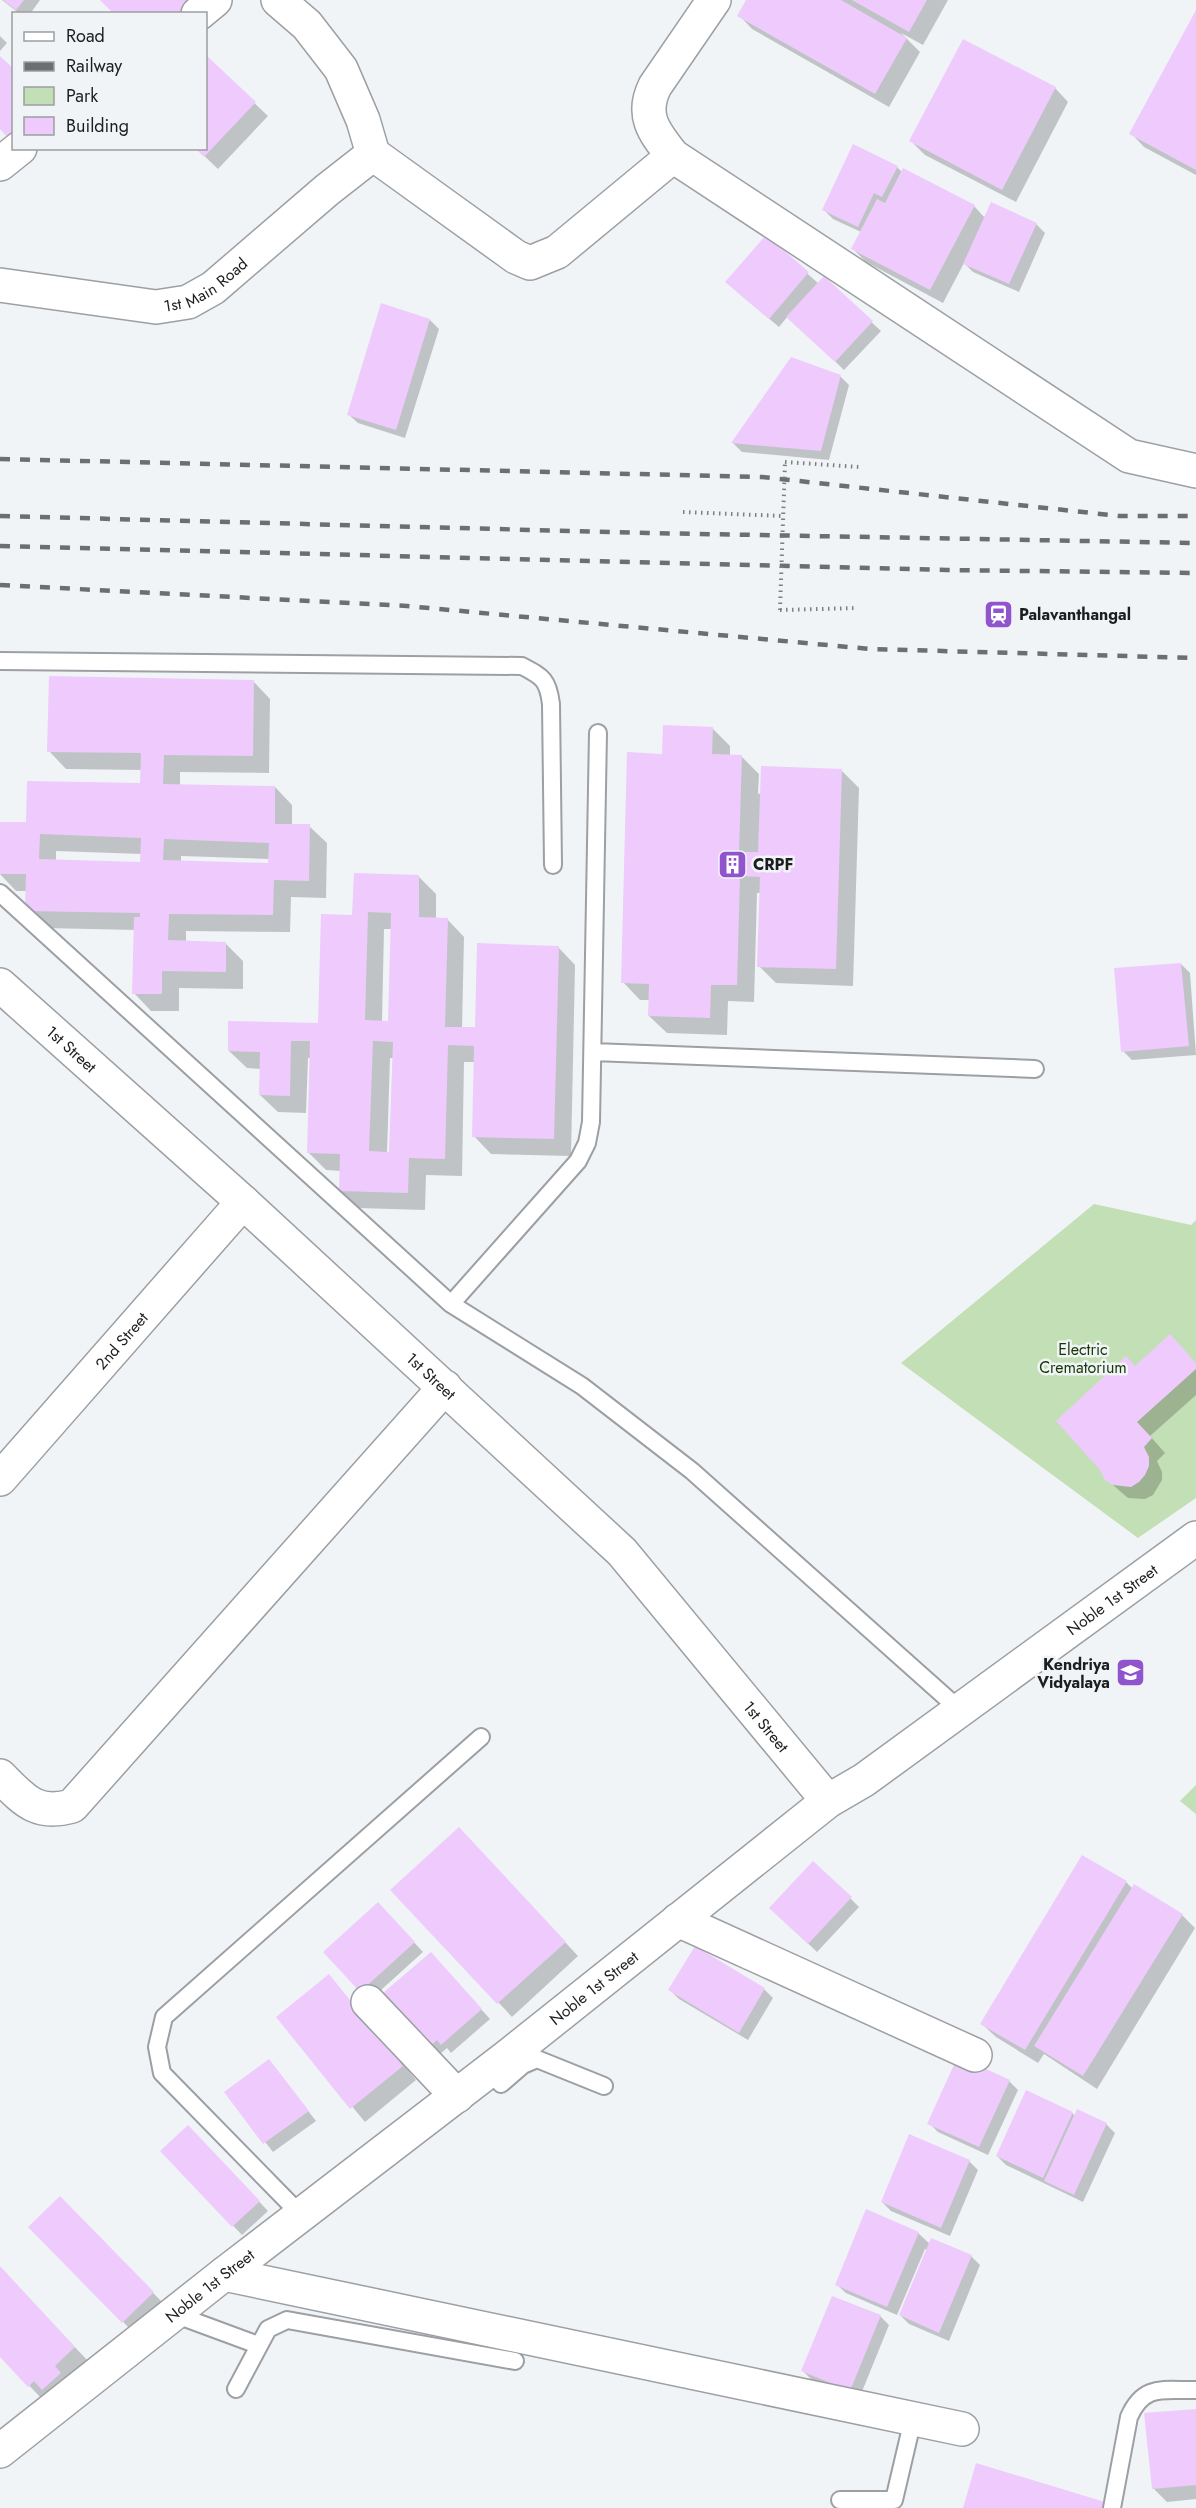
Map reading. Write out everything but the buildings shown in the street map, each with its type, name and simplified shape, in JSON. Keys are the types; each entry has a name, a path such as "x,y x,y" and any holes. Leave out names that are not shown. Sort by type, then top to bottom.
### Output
{"street":[{"path":"200,12 215,0"},
{"path":"278,0 307,25 341,69 363,120 373,154 516,257 530,263 557,252 673,156"},
{"path":"714,0 649,98 649,116 655,132 673,156 1129,456 1196,471"},
{"path":"0,164 18,150"},
{"name":"1st Main Road","path":"0,285 156,307 188,302 213,288 327,190 373,154"},
{"name":"1st Street","path":"0,985 243,1202 622,1552 828,1801"},
{"name":"2nd Street","path":"0,1479 243,1202"},
{"path":"0,1776 22,1799 39,1809 55,1811 72,1806 445,1387"},
{"name":"Noble 1st Street","path":"3,2444 457,2096 511,2068 678,1920 828,1801 864,1780 1196,1538"},
{"path":"678,1920 975,2055"},
{"path":"368,2002 457,2096"},
{"path":"224,2274 962,2429"}],"lane":[{"path":"0,661 522,666 542,676 549,688 553,865"},
{"path":"451,1304 578,1161 587,1143 591,1122 593,1052 598,733"},
{"path":"0,893 451,1304 582,1386 692,1471 960,1710"},
{"path":"593,1052 1035,1070"},
{"path":"301,2215 162,2073 157,2047 164,2017 481,1737"},
{"path":"511,2068 537,2059 604,2086"},
{"path":"174,2314 258,2345"},
{"path":"236,2389 268,2329 287,2319 515,2361"},
{"path":"1112,2508 1130,2417 1135,2403 1146,2393 1196,2390"},
{"path":"840,2500 894,2500 913,2419"}],"path":[{"path":"858,608 780,610 785,462 859,467"},
{"path":"683,512 783,516"}],"green space":[{"name":"Electric Crematorium","path":"1094,1204 1191,1225 1196,1220 1196,1498 1138,1538 901,1363"},
{"path":"1196,1785 1196,1814 1180,1801"}],"railway":[{"path":"0,459 762,477 1119,516 1196,516"},
{"path":"0,516 648,533 1196,543"},
{"path":"0,546 947,570 1196,573"},
{"path":"0,585 407,606 870,649 1196,658"}],"place":[{"name":"Palavanthangal","path":"998,614"},
{"name":"CRPF","path":"732,864"},
{"name":"Kendriya Vidyalaya","path":"1131,1673"}]}
